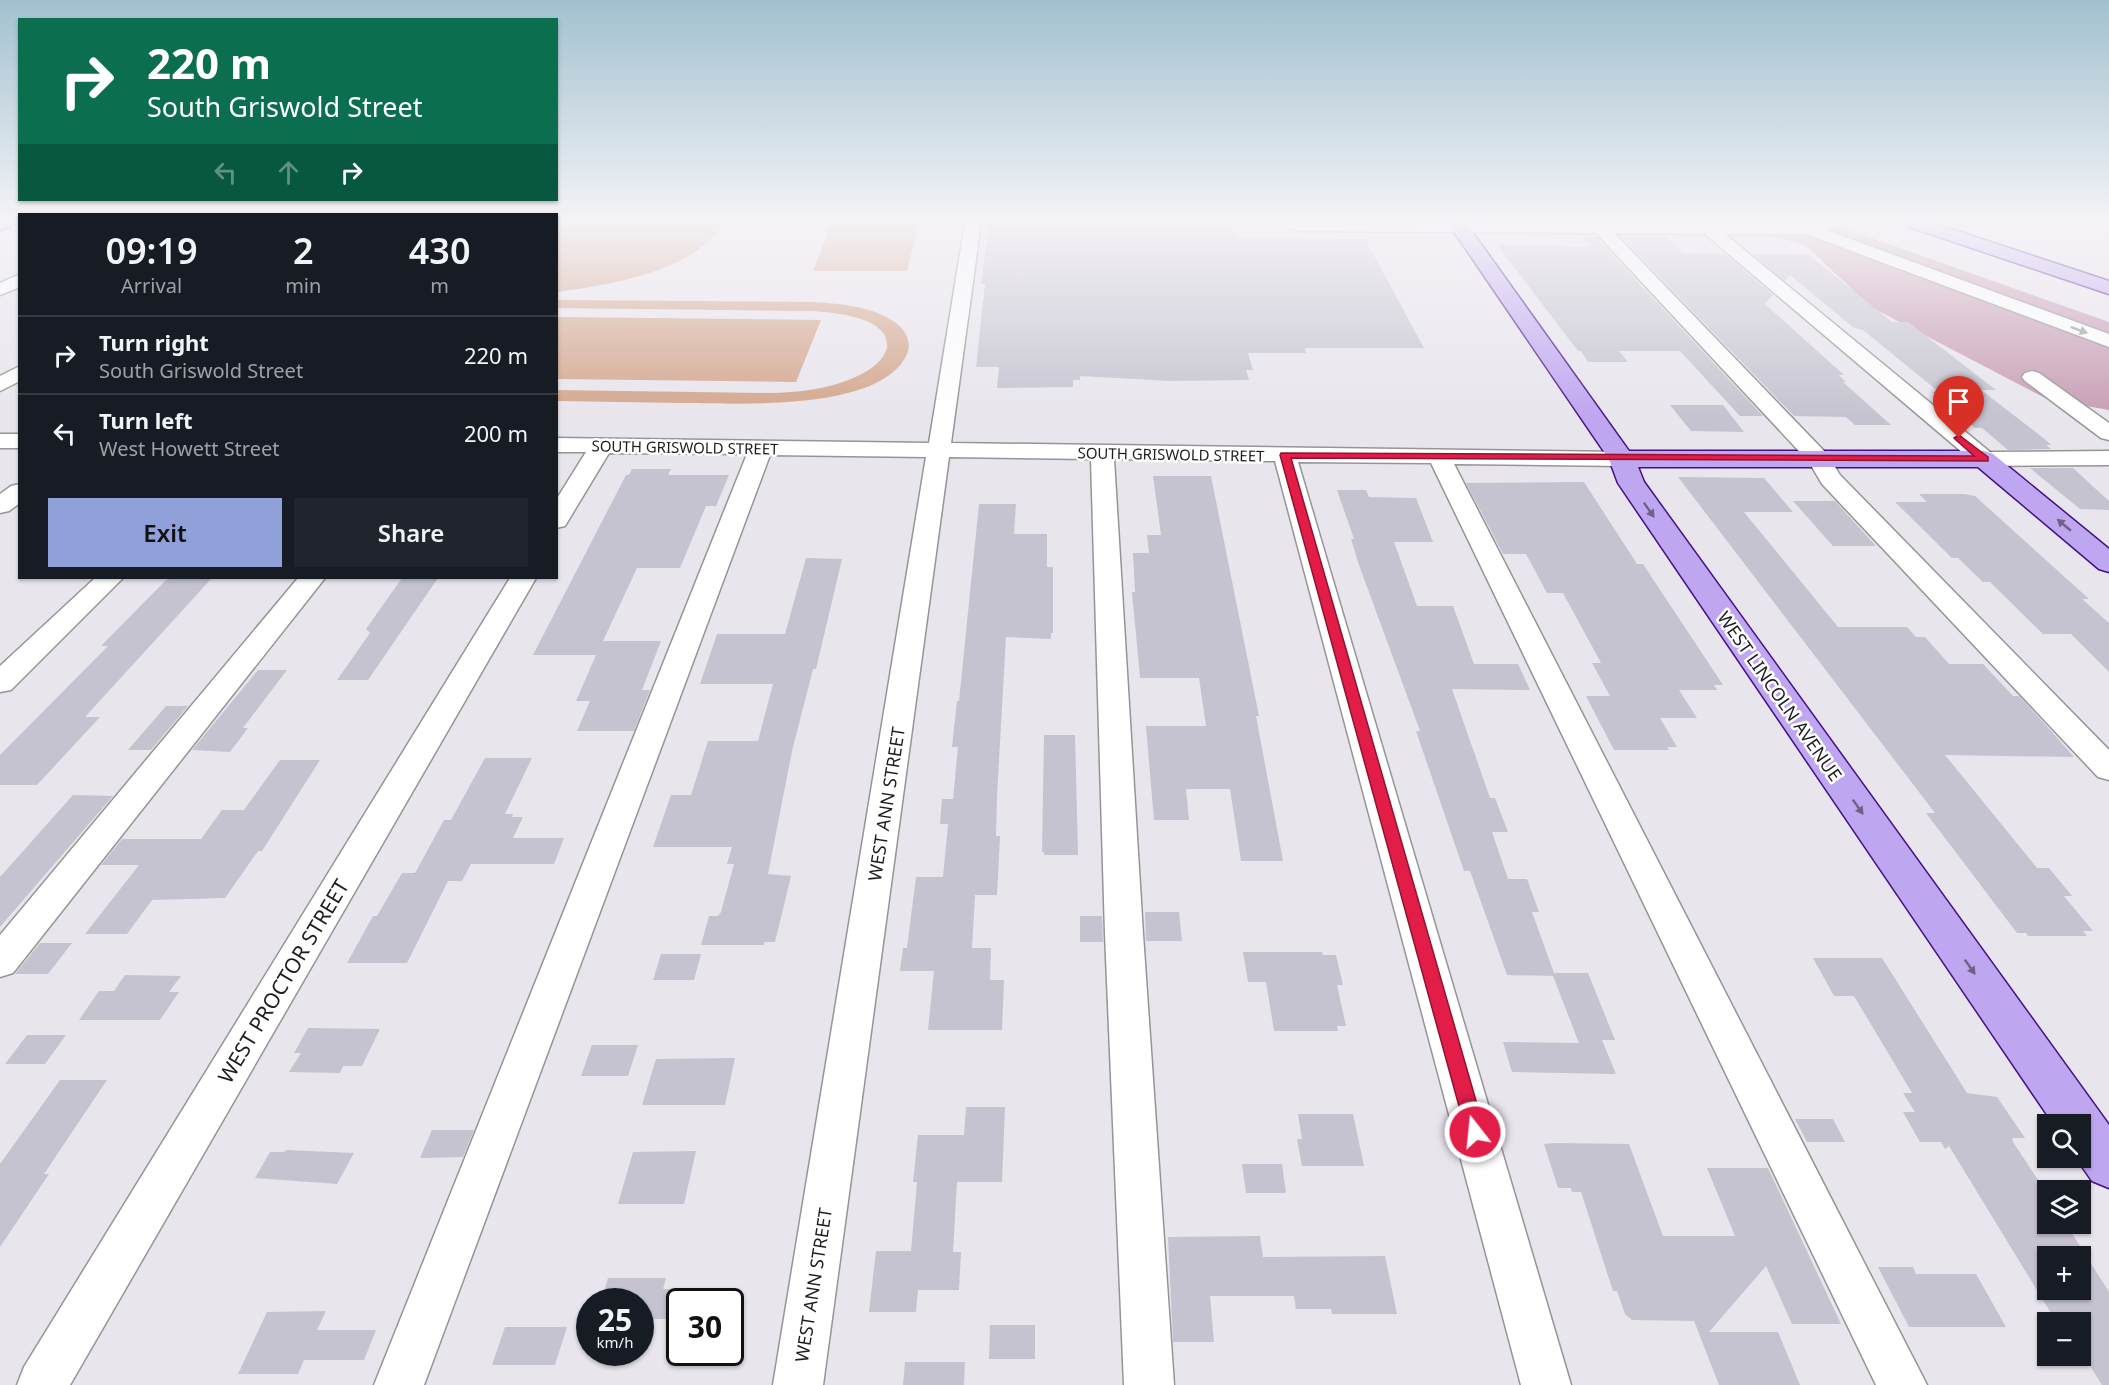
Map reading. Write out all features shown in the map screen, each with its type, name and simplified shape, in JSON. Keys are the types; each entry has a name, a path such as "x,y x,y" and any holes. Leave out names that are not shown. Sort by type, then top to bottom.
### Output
{"main road":[{"name":"WEST LINCOLN AVENUE","path":"1502,288 1622,459 1631,483 2109,1165"},
{"name":"SOUTH GRISWOLD STREET","path":"1622,459 1984,459"},
{"path":"1984,459 2109,563"}],"street":[{"name":"WEST ANN STREET","path":"798,1385 964,288"},
{"path":"1656,288 1819,459 1830,479 2109,769"},
{"path":"1779,288 1984,459"},
{"path":"1966,288 2109,341"},
{"path":"0,385 18,373"},
{"path":"2032,376 2109,433"},
{"path":"0,441 18,441"},
{"name":"SOUTH GRISWOLD STREET","path":"558,446 1622,459"},
{"path":"558,518 601,446"},
{"path":"399,1385 761,448"},
{"path":"1102,453 1124,934 1149,1385"},
{"path":"1285,455 1546,1385"},
{"path":"1438,457 1902,1385"},
{"name":"SOUTH GRISWOLD STREET","path":"1984,459 2109,458"},
{"path":"0,506 18,492"},
{"path":"0,683 109,579"},
{"path":"0,962 311,579"},
{"name":"WEST PROCTOR STREET","path":"42,1385 522,579"}],"shaded area":[{"path":"558,288 584,288 558,292"},
{"path":"1850,288 2012,288 2109,322 2109,410 2047,399 1871,307"},
{"path":"558,300 813,302 846,305 867,309 896,323 907,337 909,345 907,354 892,373 868,387 804,401 734,404 558,401 558,390 796,392 833,385 856,377 882,358 887,347 885,337 879,328 857,318 809,311 558,308"},
{"path":"558,317 821,320 796,382 558,379"}],"building":[{"path":"985,288 1391,288 1424,348 1305,348 1306,353 1248,353 1253,370 1246,370 1249,380 1171,381 1080,376 1080,380 1073,380 1073,387 997,388 999,367 976,367"},
{"path":"1530,288 1643,288 1763,416 1740,416 1680,351 1619,351 1628,362 1588,362 1581,351 1578,351"},
{"path":"1670,288 1764,288 1773,295 1765,304 1844,375 1839,375 1846,382 1843,382 1891,425 1855,425 1846,417 1794,416"},
{"path":"1805,288 1850,288 1892,322 1908,322 1996,390 1981,390 2046,440 2051,445 2046,445 2051,449 2008,450 1982,428 1975,428 1932,392 1939,392 1863,330 1854,328"},
{"path":"1670,405 1723,405 1744,432 1691,431"},
{"path":"2030,468 2073,468 2109,501 2109,510 2080,509"},
{"path":"632,469 671,469 668,475 729,475 716,506 706,506 680,568 637,568 603,641 661,641 642,690 650,690 634,731 577,731 590,701 576,701 596,655 533,655 626,475 629,475"},
{"path":"1153,476 1211,476 1259,716 1256,716 1283,861 1241,861 1230,789 1186,789 1189,820 1154,820 1146,726 1206,726 1199,678 1140,678 1132,592 1135,592 1133,553 1149,553 1147,535 1161,535"},
{"path":"1678,477 1764,478 1793,512 1744,512 1838,627 1907,627 1916,637 1925,637 1949,664 1983,664 2013,696 2019,696 2045,724 2074,757 1945,755 2037,868 2049,868 2072,896 2064,896 2093,931 2083,931 2087,936 2028,936 2026,933 2017,933 1926,813 1935,813"},
{"path":"1584,482 1637,564 1643,564 1723,685 1714,685 1717,690 1679,690 1697,718 1660,718 1677,747 1667,747 1669,750 1614,750 1586,696 1610,696 1592,663 1601,663 1563,593 1547,593 1526,554 1503,554 1466,483"},
{"path":"1337,490 1366,490 1369,497 1416,498 1433,542 1394,542 1417,606 1453,606 1474,664 1518,664 1530,690 1452,689 1490,798 1495,798 1508,832 1492,832 1508,879 1527,879 1539,912 1532,912 1554,973 1588,973 1615,1040 1602,1040 1616,1074 1512,1072 1503,1042 1579,1043 1553,976 1507,975 1470,871 1464,871 1416,731 1420,731 1359,565 1351,539 1354,539"},
{"path":"1919,494 1975,496 2089,599 2082,599 2109,623 2109,672 2071,634 2043,634 1990,582 1983,582 1958,558 1952,558 1895,502 1927,502"},
{"path":"1793,501 1835,501 1876,546 1833,546"},
{"path":"979,504 1016,504 1014,534 1047,534 1047,567 1053,567 1053,633 1051,633 1051,639 1006,637 997,796 996,836 1000,836 997,895 975,895 972,948 991,948 990,980 1004,980 1002,1030 928,1030 934,971 900,971 903,948 907,948 916,877 943,877 948,824 940,824 942,799 953,799 958,747 952,747 957,701 959,701"},
{"path":"806,558 842,559 816,669 813,669 792,751 768,874 791,876 775,942 764,942 764,945 701,945 709,916 718,916 721,912 734,864 727,864 732,847 653,847 671,795 691,795 708,741 758,741 773,684 700,684 717,634 785,634"},
{"path":"211,579 85,717 100,717 37,785 0,785 0,755 108,646 101,646 166,580"},
{"path":"401,579 437,579 368,680 337,680 370,633 366,629"},
{"path":"258,670 287,670 243,728 248,728 230,752 192,750"},
{"path":"166,706 188,706 151,750 128,750"},
{"path":"1044,735 1075,735 1078,855 1044,855 1042,852"},
{"path":"485,758 532,758 505,814 513,814 512,817 523,817 513,838 564,838 554,864 471,864 462,881 448,881 407,963 347,963 373,916 377,916 402,873 415,873 444,820 451,820"},
{"path":"280,760 320,760 262,851 258,851 225,898 152,900 127,934 85,934 139,865 101,865 122,839 201,839 222,810 244,810"},
{"path":"73,795 113,796 0,927 0,877"},
{"path":"1145,912 1179,912 1182,941 1146,941"},
{"path":"1080,916 1102,916 1103,942 1080,942"},
{"path":"40,943 72,943 48,974 15,974"},
{"path":"1243,952 1322,952 1323,955 1336,955 1343,985 1337,985 1346,1026 1337,1026 1338,1031 1274,1031 1266,982 1248,982"},
{"path":"661,954 701,954 694,980 653,980"},
{"path":"1813,958 1882,958 1967,1093 1997,1097 2025,1138 2012,1138 2038,1180 2037,1234 2072,1234 2080,1246 2037,1246 2037,1290 1949,1146 1945,1149 1941,1142 1920,1142 1903,1112 1915,1112 1903,1093 1912,1093 1854,996 1834,996"},
{"path":"125,975 181,976 169,992 179,992 160,1020 79,1020 99,991 114,991"},
{"path":"308,1028 380,1029 362,1066 343,1066 340,1073 289,1072 301,1053 294,1053"},
{"path":"27,1035 66,1035 45,1064 5,1064"},
{"path":"592,1045 638,1045 628,1076 581,1076"},
{"path":"735,1058 725,1105 642,1105 656,1059"},
{"path":"60,1080 107,1080 44,1174 49,1174 0,1247 0,1164"},
{"path":"966,1107 1005,1107 1002,1182 957,1182 953,1252 961,1252 959,1290 918,1290 916,1312 869,1312 876,1251 911,1251 917,1182 913,1182 918,1135 964,1135"},
{"path":"1298,1114 1353,1114 1364,1166 1302,1166 1297,1139 1302,1139"},
{"path":"1795,1119 1833,1119 1845,1142 1807,1142"},
{"path":"432,1130 474,1130 463,1157 420,1158"},
{"path":"1544,1144 1629,1144 1663,1236 1735,1236 1707,1168 1768,1168 1841,1324 1792,1324 1766,1266 1709,1332 1778,1332 1800,1385 1719,1385 1694,1321 1632,1320 1625,1314 1617,1291 1613,1291 1581,1192 1572,1192 1571,1188 1558,1188"},
{"path":"286,1150 354,1153 337,1184 255,1178 270,1152"},
{"path":"696,1151 684,1204 618,1204 633,1152"},
{"path":"1242,1164 1282,1164 1286,1193 1246,1193"},
{"path":"1260,1236 1263,1257 1385,1256 1397,1314 1332,1314 1331,1309 1296,1309 1294,1296 1210,1296 1214,1342 1173,1342 1168,1237"},
{"path":"2091,1264 2109,1292 2109,1385 2102,1385 2090,1366 2091,1312 2050,1312 2043,1300 2091,1300"},
{"path":"1878,1267 1913,1267 1916,1274 1976,1274 2006,1327 1909,1327"},
{"path":"608,1278 666,1278 663,1289 666,1289 666,1319 654,1319 654,1288 605,1288"},
{"path":"326,1311 317,1330 376,1330 364,1360 304,1360 298,1374 238,1374 267,1312"},
{"path":"990,1325 1035,1325 1035,1359 989,1359"},
{"path":"505,1327 567,1327 555,1365 492,1365"},
{"path":"905,1362 965,1362 964,1385 903,1385"}],"route":[{"path":"1475,1132 1285,455 1622,459 1984,459 1959,438"}]}
